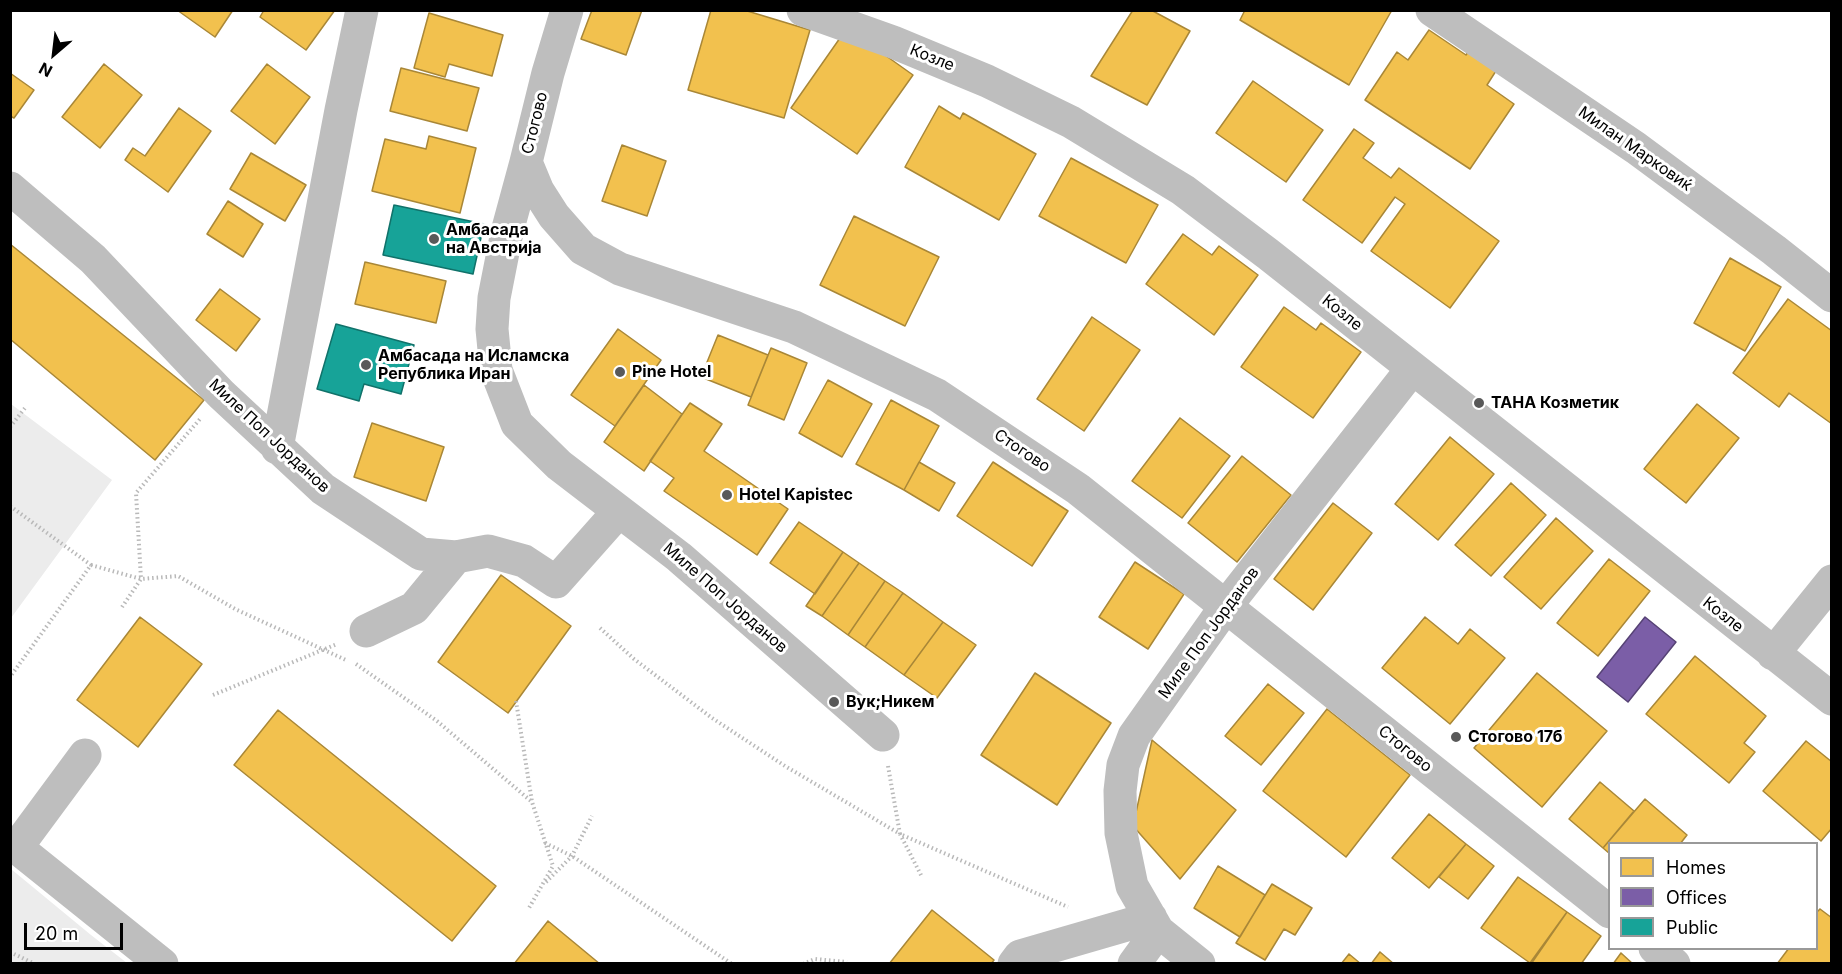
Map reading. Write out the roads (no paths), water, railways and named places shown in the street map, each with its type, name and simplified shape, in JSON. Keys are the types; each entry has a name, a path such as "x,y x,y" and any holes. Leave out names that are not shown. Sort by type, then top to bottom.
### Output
{"street":[{"path":"277,448 362,10"},
{"name":"Стогово","path":"567,10 548,73 526,162 538,191 554,216 583,249 620,269 794,327 937,395 1078,489 1608,910"},
{"name":"Козле","path":"803,10 893,42 987,81 1071,122 1183,190 1268,254 1832,699"},
{"name":"Милан Марковиќ","path":"1432,10 1636,148 1832,296"},
{"name":"Миле Поп Јорданов","path":"526,162 507,232 494,298 492,329 496,370 517,424 559,465 680,557 883,735"},
{"name":"Миле Поп Јорданов","path":"10,188 93,259 222,393 277,448 323,489 421,554 456,557 488,551 524,561 556,582 619,511"},
{"name":"Миле Поп Јорданов","path":"1199,963 1155,924 1132,886 1121,833 1120,791 1123,765 1134,736 1226,606 1412,369"},
{"path":"366,631 414,608 456,557"},
{"path":"1773,654 1832,581"},
{"path":"85,755 14,845 162,963"},
{"path":"1014,963 1020,956 1116,928 1155,924"},
{"path":"1134,963 1155,924"},
{"path":"1658,950 1674,963"}],"place":[{"name":"Амбасада на Австрија","path":"434,239"},
{"name":"Амбасада на Исламска Република Иран","path":"366,365"},
{"name":"Pine Hotel","path":"620,372"},
{"name":"ТАНА Козметик","path":"1479,403"},
{"name":"Hotel Kapistec","path":"727,495"},
{"name":"Вук;Никем","path":"834,702"},
{"name":"Стогово 17б","path":"1456,737"}]}
